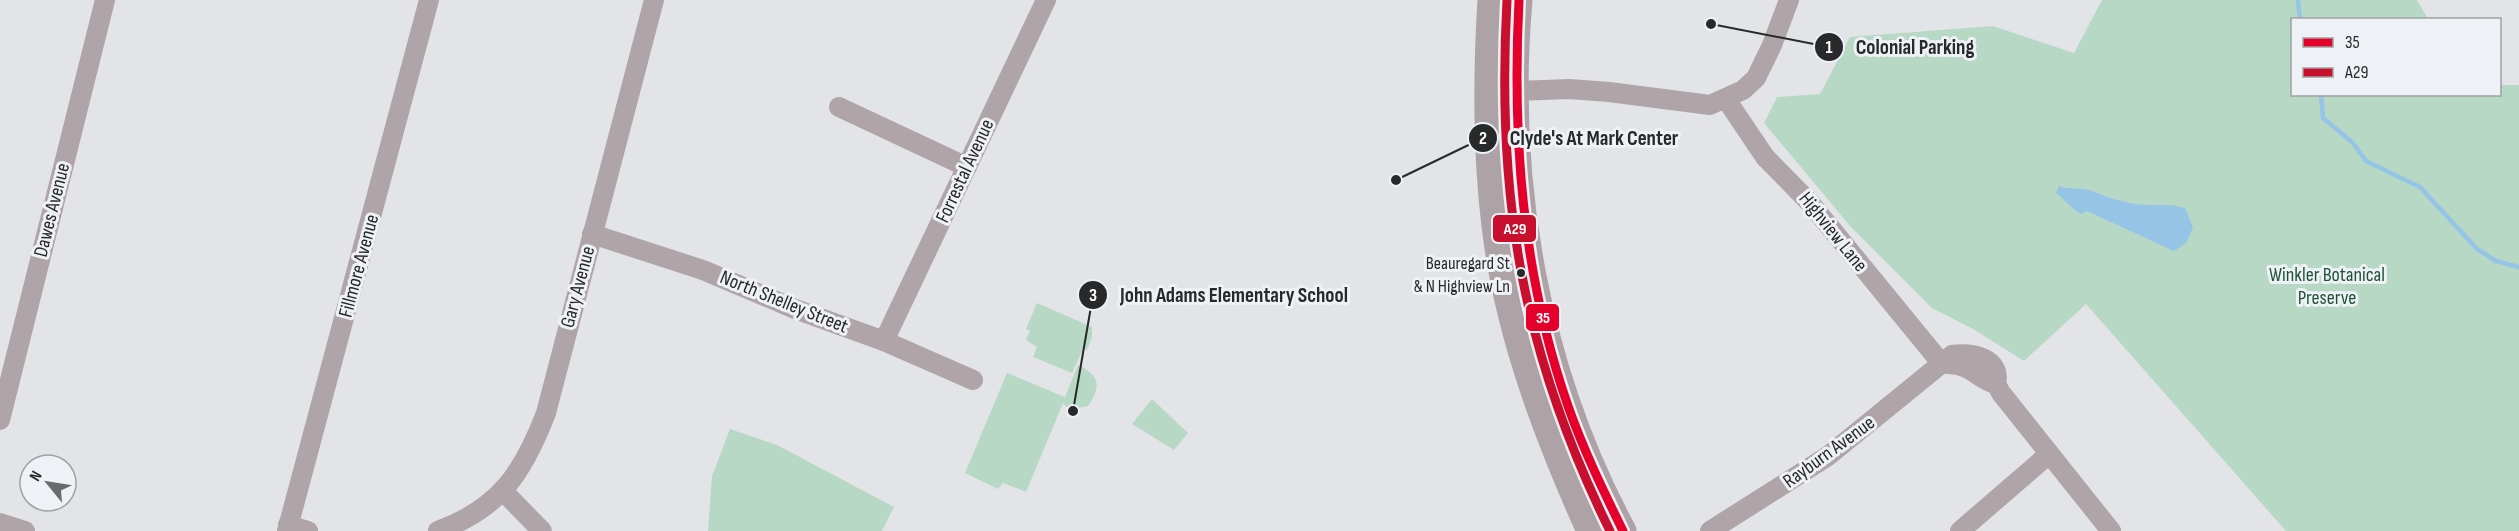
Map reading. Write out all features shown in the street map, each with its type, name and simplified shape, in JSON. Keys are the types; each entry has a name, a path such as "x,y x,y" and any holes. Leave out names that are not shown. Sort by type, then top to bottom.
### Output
{"main road":[{"path":"1491,0 1488,136 1497,243 1520,339 1545,423 1590,531"},
{"path":"1519,0 1514,91 1515,142 1523,219 1546,336 1558,380 1623,531"}],"street":[{"name":"Dawes Avenue","path":"0,420 105,0"},
{"name":"Fillmore Avenue","path":"288,528 429,0"},
{"name":"Gary Avenue","path":"438,531 472,516 504,492 527,455 546,412 654,0"},
{"name":"Forrestal Avenue","path":"884,341 1046,0"},
{"path":"1514,91 1569,89 1710,105 1743,90 1756,78 1772,45 1789,0"},
{"name":"Highview Lane","path":"1726,99 1766,157 1812,204 1942,364"},
{"path":"839,107 967,167"},
{"name":"North Shelley Street","path":"592,234 704,270 795,309 884,341 973,380"},
{"path":"1942,364 1971,368 1988,382 1996,384 2048,455 2111,531"},
{"name":"Rayburn Avenue","path":"1710,531 1828,456 1942,364"},
{"path":"1960,531 2048,455"},
{"path":"504,492 542,531"},
{"path":"0,523 25,531"},
{"path":"288,528 308,531"}],"green space":[{"name":"Winkler Botanical Preserve","path":"2102,0 2417,0 2427,18 2291,18 2291,96 2501,96 2501,85 2519,85 2519,531 2286,531 2086,304 2024,361 1973,329 1932,308 1851,227 1764,123 1777,97 1820,94 1850,37 1993,26 2074,53"},
{"path":"1037,303 1092,327 1092,337 1087,350 1083,349 1072,373 1033,357 1037,347 1026,340 1030,331 1026,329"},
{"path":"1078,365 1095,378 1097,388 1095,393 1088,406 1069,410 1063,403 1026,492 1003,483 998,489 965,473 1007,373 1065,397"},
{"path":"1152,399 1188,433 1174,450 1132,424"},
{"path":"730,429 777,445 894,507 882,531 708,531 712,476"}],"water":[{"path":"2059,186 2088,190 2132,203 2185,208 2193,227 2186,243 2174,251 2087,211 2081,214 2056,193"}],"waterway":[{"path":"2298,0 2300,18"},
{"path":"2321,96 2323,118 2353,143 2366,161 2420,187 2477,249 2496,261 2519,267"}],"transit line":[{"name":"A29","path":"1507,0 1506,141 1521,273 1536,337 1555,400 1580,465 1610,531"},
{"name":"35","path":"1519,0 1517,52 1519,154 1530,256 1552,356 1568,406 1623,531"}],"place":[{"name":"Colonial Parking","path":"1711,24"},
{"name":"Clyde's At Mark Center","path":"1396,180"},
{"name":"Beauregard St & N Highview Ln","path":"1521,273"},
{"name":"John Adams Elementary School","path":"1073,411"}]}
